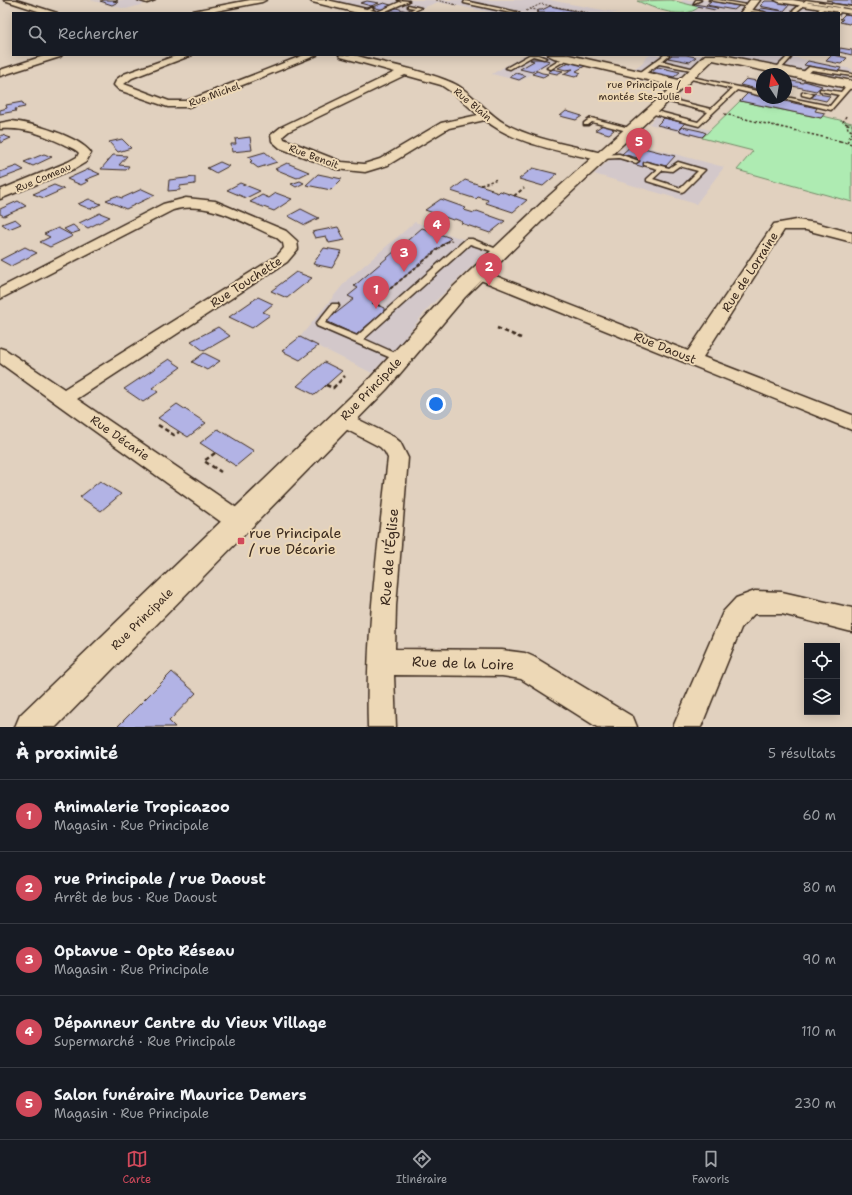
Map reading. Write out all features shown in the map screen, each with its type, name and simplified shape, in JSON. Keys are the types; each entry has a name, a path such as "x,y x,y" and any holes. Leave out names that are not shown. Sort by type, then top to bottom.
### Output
{"street":[{"path":"8,0 50,12"},
{"path":"198,12 262,0"},
{"path":"783,0 804,2 821,10 852,12"},
{"path":"323,1 369,11"},
{"path":"6,10 26,5"},
{"path":"0,73 54,56"},
{"name":"Rue Michel","path":"184,56 128,76 121,81 119,85 123,88 168,104 188,104 309,56"},
{"name":"Rue Blain","path":"348,56 451,85 500,126 512,131 601,157"},
{"path":"549,56 567,58 640,74 689,77"},
{"name":"Rue Principale","path":"32,727 343,419 401,358 446,305 601,157 665,100 709,56"},
{"path":"714,56 766,68"},
{"name":"Rue Benoit","path":"405,71 284,129 277,135 278,141 284,145 340,166 365,168 384,162 448,124 488,116"},
{"path":"792,73 850,84"},
{"name":"Rue Comeau","path":"0,126 21,124 30,126 81,148 85,153 82,159 72,165 0,195"},
{"name":"Rue Touchette","path":"0,294 168,207 186,202 210,204 280,234 290,241 291,249 282,259 64,398"},
{"name":"Rue de Lorraine","path":"692,359 779,227 792,224 806,226 852,238"},
{"name":"Rue Daoust","path":"478,274 852,423"},
{"name":"Rue Décarie","path":"0,354 239,522"},
{"name":"Rue de l'Église","path":"343,419 387,442 393,447 398,458 387,562 381,662 380,688 382,727"},
{"path":"687,727 732,620 745,606 755,602 782,603 852,620"},
{"name":"Rue de la Loire","path":"381,662 502,663 525,666 623,727"}],"lane":[{"path":"140,0 147,2 153,0"},
{"path":"380,12 407,2 400,0"},
{"path":"711,0 750,6"},
{"path":"737,0 762,12"},
{"path":"465,2 511,12"},
{"path":"794,12 804,2 839,10 852,8"},
{"path":"409,6 419,8 409,12"},
{"path":"508,68 530,56"},
{"path":"640,74 666,56"},
{"path":"549,68 567,58"},
{"path":"785,68 789,58"},
{"path":"658,62 689,77 756,93"},
{"path":"803,75 811,68 844,72 850,84"},
{"path":"822,90 850,84"},
{"path":"792,100 831,108 850,84"},
{"path":"699,124 736,88"},
{"path":"665,100 712,112"},
{"path":"652,112 699,124 704,129 700,132"},
{"path":"586,124 590,120 631,130"},
{"path":"601,157 619,156 636,161"},
{"path":"646,164 662,168 670,170 678,164 702,170 682,190 649,180 662,168"},
{"path":"358,340 469,241 500,252"},
{"path":"335,306 320,324 401,358"}],"path":[{"path":"451,3 457,1"},
{"path":"520,9 527,11 541,4 585,12"},
{"path":"530,9 538,10"},
{"path":"727,114 852,144"},
{"path":"846,116 843,122 852,126"},
{"path":"847,124 848,129 852,132 847,142"},
{"path":"840,142 852,144"},
{"path":"481,185 488,181 497,179"},
{"path":"514,196 524,188"},
{"path":"424,225 438,215"},
{"path":"379,306 373,303 449,240"},
{"path":"497,328 521,338"},
{"path":"326,384 333,388 345,376"},
{"path":"158,425 174,435 179,432"},
{"path":"215,453 204,461 221,472"}],"shaded area":[{"path":"90,0 158,0 126,9"},
{"path":"326,0 549,0 614,12 489,12 438,2 413,12 378,12"},
{"path":"683,0 748,0 739,12 688,12 694,10 683,4 684,2 681,2"},
{"path":"763,0 767,0 844,12 840,17 840,12 753,12"},
{"path":"523,56 549,56 559,58 520,81 492,74"},
{"path":"649,56 702,56 692,67 678,78 669,78 632,70 645,61 643,60"},
{"path":"732,56 787,56 852,69 852,72 846,79"},
{"path":"792,78 841,88 835,96 792,86"},
{"path":"657,116 710,130 702,138 649,124"},
{"path":"629,142 724,167 696,204 594,174"},
{"path":"415,222 490,249 429,307 399,345 372,373 300,337 347,280"}],"green space":[{"path":"671,0 699,7 688,12 668,12 637,1"},
{"path":"740,101 821,118 823,116 852,123 852,202 737,170 753,151 702,138"}],"building":[{"path":"118,0 113,1 118,2 112,5 100,1"},
{"path":"826,0 852,0 852,6 831,3 832,1"},
{"path":"367,1 379,3 371,6 360,3"},
{"path":"711,1 739,6 734,10 706,5"},
{"path":"765,1 790,4 784,11 760,6"},
{"path":"384,3 394,6 384,10 372,7"},
{"path":"695,4 718,8 715,10 692,5"},
{"path":"550,6 580,12 537,11"},
{"path":"396,8 407,11 389,11"},
{"path":"761,8 783,11 764,12 758,11"},
{"path":"845,14 852,15 852,21 849,24 840,22 843,19 840,19"},
{"path":"840,48 852,50 852,55 840,52"},
{"path":"671,56 696,57 690,62 668,58"},
{"path":"831,56 847,58 841,64 826,61"},
{"path":"530,60 550,61 532,72 520,69 534,61"},
{"path":"808,61 841,68 838,72 804,65"},
{"path":"569,62 585,66 576,71 581,73 575,77 563,74 573,69 566,70 558,68"},
{"path":"658,67 680,72 674,77 652,72"},
{"path":"553,69 563,71 557,74 548,72"},
{"path":"537,71 548,74 543,77 532,74"},
{"path":"516,73 526,76 519,80 509,77"},
{"path":"746,79 756,81 756,89 740,85"},
{"path":"792,81 803,83 804,81 822,86 816,91 792,86"},
{"path":"748,93 756,95 756,104 792,104 792,103 817,108 815,111 825,113 821,118 740,101"},
{"path":"812,93 830,96 826,101 808,97"},
{"path":"22,102 25,107 15,109 16,111 0,114 0,110 7,108 6,105"},
{"path":"566,111 582,116 576,120 560,116"},
{"path":"664,118 685,123 678,130 657,125"},
{"path":"603,125 613,128 612,129 614,130 609,134 595,130"},
{"path":"683,127 706,133 702,137 679,131"},
{"path":"2,135 11,138 0,143 0,136"},
{"path":"250,137 252,150 232,152 231,144 236,144 235,139"},
{"path":"122,139 131,148 118,152 109,142"},
{"path":"632,145 675,156 666,166 648,162 643,167 633,164 638,158 622,154"},
{"path":"265,152 277,162 258,168 250,162 252,161 248,157"},
{"path":"44,154 52,157 33,166 24,162"},
{"path":"113,155 127,156 119,165 129,166 126,170 101,169"},
{"path":"220,162 229,166 216,173 207,168"},
{"path":"287,163 309,172 297,178 275,169"},
{"path":"17,166 24,170 0,179 0,172"},
{"path":"533,168 557,174 543,186 519,179"},
{"path":"89,169 100,174 85,180 89,181 81,185 67,179"},
{"path":"318,174 342,179 331,190 306,185"},
{"path":"195,177 195,184 180,186 180,190 168,191 169,180"},
{"path":"465,180 492,189 490,190 498,193 500,191 527,200 513,212 486,203 488,200 478,197 476,199 451,191"},
{"path":"300,181 304,183 296,187 291,184"},
{"path":"240,183 260,191 246,198 227,190"},
{"path":"54,185 64,189 44,198 33,194"},
{"path":"142,189 155,195 126,209 106,200 116,196 122,198"},
{"path":"276,193 292,199 274,211 250,202 262,195 269,198"},
{"path":"89,199 101,204 90,209 78,204"},
{"path":"441,199 466,208 464,210 474,213 477,211 505,221 490,233 461,223 463,222 455,219 453,220 425,210"},
{"path":"18,201 26,206 4,216 0,214 0,209"},
{"path":"301,209 319,218 305,225 288,216"},
{"path":"100,213 110,217 88,228 79,223"},
{"path":"15,219 21,224 9,229 2,224"},
{"path":"73,225 80,231 71,234 64,229"},
{"path":"338,227 345,240 329,243 326,236 315,238 312,232"},
{"path":"58,228 73,236 50,247 40,242 50,237 44,234"},
{"path":"422,228 451,238 373,303 384,308 384,311 356,335 326,321 354,299 348,296 358,288 354,286"},
{"path":"25,247 37,253 11,266 0,260"},
{"path":"324,248 342,251 332,268 313,264"},
{"path":"296,272 312,278 287,298 271,291"},
{"path":"258,297 273,304 263,312 270,315 252,328 229,317"},
{"path":"218,327 230,336 204,351 191,341"},
{"path":"300,337 318,346 300,360 282,351"},
{"path":"204,353 220,361 207,370 192,362"},
{"path":"169,359 181,367 152,388 158,392 143,402 124,389"},
{"path":"324,362 342,371 315,395 297,386"},
{"path":"177,404 206,423 188,437 158,418"},
{"path":"218,429 254,451 236,466 200,443"},
{"path":"100,481 121,494 101,511 80,497"},
{"path":"172,672 196,693 169,721 175,727 117,727"}],"place":[{"name":"rue Principale / montée Ste-Julie","path":"688,90"},
{"name":"Salon funéraire Maurice Demers","path":"639,161"},
{"name":"Dépanneur Centre du Vieux Village","path":"437,244"},
{"name":"Optavue - Opto Réseau","path":"404,272"},
{"name":"rue Principale / rue Daoust","path":"489,286"},
{"name":"Animalerie Tropicazoo","path":"376,309"},
{"name":"rue Principale / rue Décarie","path":"241,541"}]}
